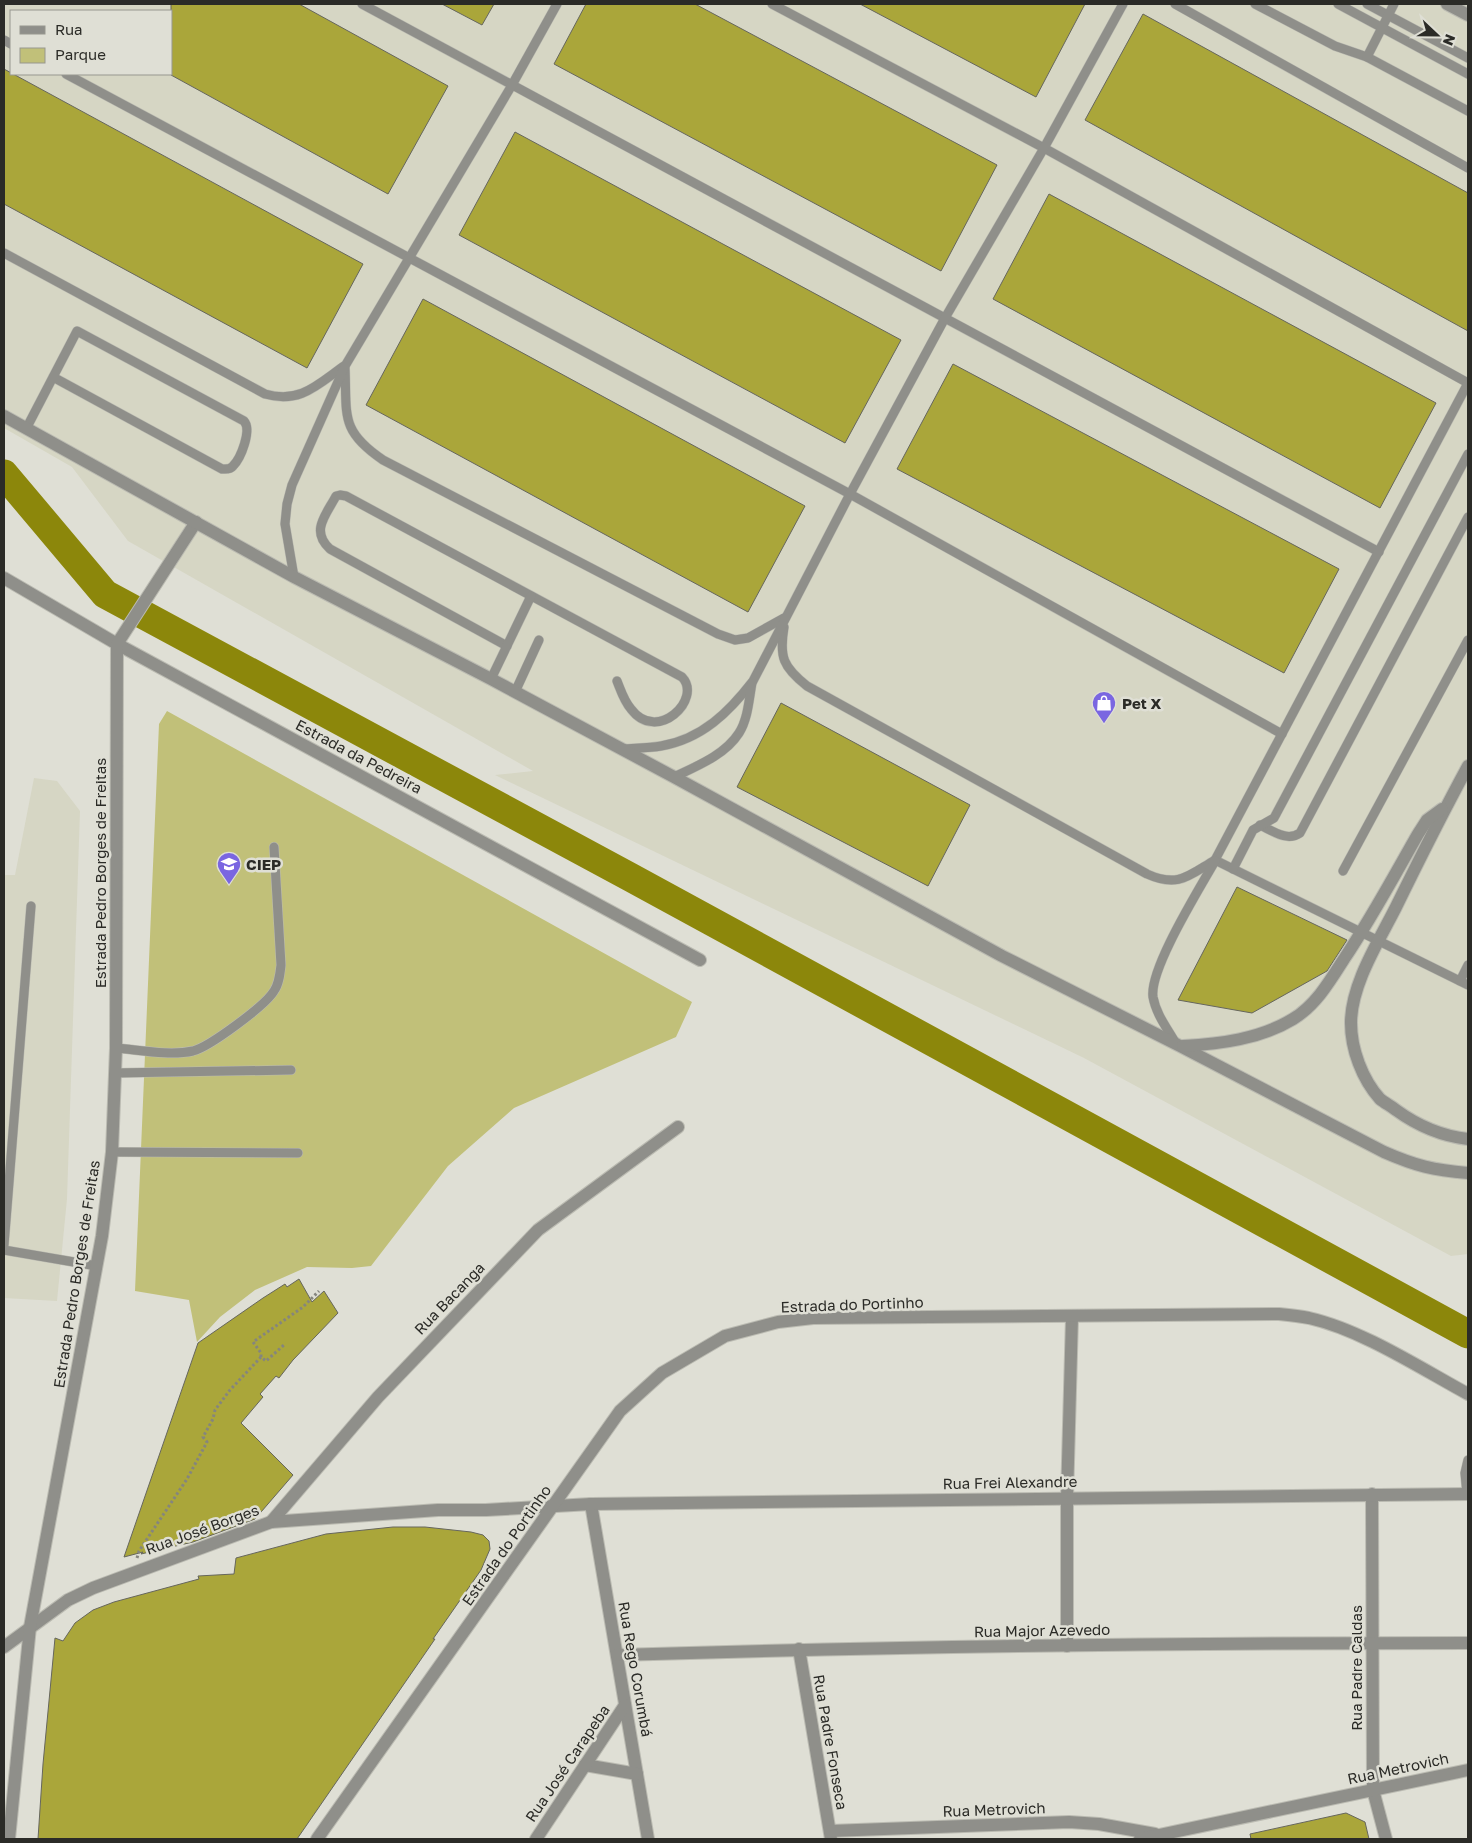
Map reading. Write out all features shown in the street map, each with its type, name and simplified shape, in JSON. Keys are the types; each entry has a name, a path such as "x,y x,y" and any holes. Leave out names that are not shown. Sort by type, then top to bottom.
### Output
{"street":[{"path":"1447,4 1468,15"},
{"path":"4,416 294,577 623,749 1002,956 1405,1161 1437,1170 1468,1173"},
{"path":"117,644 196,522"},
{"name":"Estrada da Pedreira","path":"4,578 117,644 700,960"},
{"name":"Estrada Pedro Borges de Freitas","path":"9,1839 30,1627 97,1266 112,1152 116,1048 117,644"},
{"path":"1468,766 1368,961 1354,998 1351,1021 1352,1044 1363,1074 1380,1099 1407,1118 1434,1132 1468,1139"},
{"path":"1178,1045 1229,1042 1264,1032 1292,1020 1306,1010 1323,992 1362,932 1427,820 1446,807"},
{"name":"Rua Bacanga","path":"271,1522 378,1397 538,1230 678,1127"},
{"name":"Estrada do Portinho","path":"317,1839 620,1411 662,1373 725,1336 778,1322 813,1318 1279,1314 1310,1318 1344,1330 1379,1346 1468,1394"},
{"path":"1067,1646 1067,1498 1072,1316"},
{"name":"Rua Padre Caldas","path":"1372,1494 1373,1790 1386,1839"},
{"name":"Rua Frei Alexandre","path":"553,1507 591,1504 1468,1494"},
{"name":"Rua Rego Corumbá","path":"591,1504 648,1839"},
{"name":"Rua José Borges","path":"4,1647 68,1600 93,1588 134,1571 271,1522 438,1510 553,1507"},
{"name":"Rua Major Azevedo","path":"617,1655 799,1649 1372,1643 1468,1644"},
{"name":"Rua Padre Fonseca","path":"799,1649 831,1835"},
{"name":"Rua José Carapeba","path":"536,1839 625,1705"},
{"path":"585,1765 637,1774"},
{"name":"Rua Metrovich","path":"1140,1839 1468,1770"},
{"name":"Rua Metrovich","path":"831,1835 1069,1822 1099,1824 1158,1834"}],"lane":[{"path":"362,4 1378,552"},
{"path":"294,577 285,524 286,504 292,486 345,366 512,84 556,4"},
{"path":"772,4 1044,148 1468,383 1163,957 1156,976 1153,995 1157,1012 1178,1045"},
{"path":"623,749 662,746 692,737 716,722 737,701 753,681 850,494 946,318 1044,148 1123,4"},
{"path":"1177,4 1468,168"},
{"path":"1255,4 1335,46 1367,57 1468,111"},
{"path":"1338,4 1468,74"},
{"path":"1367,4 1468,58"},
{"path":"1367,57 1394,4"},
{"path":"68,75 850,494 1282,734"},
{"path":"4,253 265,394 278,398 294,397 312,389 345,366"},
{"path":"26,429 53,377 77,331 244,422 248,429 246,442 234,466 229,469 222,469 53,377"},
{"path":"345,366 347,420 356,437 368,450 383,460 718,634 735,640 748,638 785,618"},
{"path":"1232,869 1253,830 1274,818 1468,454"},
{"path":"507,646 330,549 323,543 320,536 322,522 336,496 346,496 682,677 688,688 687,695 677,714 663,721 654,722 645,720 631,710 617,681"},
{"path":"1260,825 1287,838 1300,834 1468,517"},
{"path":"491,679 531,596"},
{"path":"785,618 781,646 783,661 792,675 807,686 1157,879 1172,882 1183,879 1215,860"},
{"path":"515,692 539,640"},
{"path":"1343,871 1468,640"},
{"path":"674,777 709,759 729,746 740,732 746,715 753,681"},
{"path":"116,1048 182,1052 196,1050 211,1043 263,1003 274,992 279,979 281,965 274,847"},
{"path":"1215,860 1464,983 1468,965"},
{"path":"4,1246 31,906"},
{"path":"115,1073 291,1070"},
{"path":"112,1152 298,1153"},
{"path":"4,1250 97,1266"},
{"path":"1468,1460 1465,1474 1468,1494"}],"path":[{"path":"284,1345 266,1361 261,1357 261,1353 253,1342 304,1307 319,1291"},
{"path":"134,1571 139,1551 187,1479 206,1442 203,1437 213,1419 215,1410 230,1390 261,1357"}],"shaded area":[{"path":"4,4 1468,4 1468,1254 1451,1256 1084,1058 495,775 533,771 128,541 72,467 4,428"},
{"path":"34,778 57,781 80,811 67,1199 57,1301 4,1298 4,875 15,875"}],"green space":[{"path":"167,711 692,1002 676,1037 514,1108 448,1166 371,1266 352,1268 307,1267 255,1290 220,1317 197,1342 189,1300 135,1291 159,724"}],"building":[{"path":"171,4 299,4 448,86 388,194 171,75"},
{"path":"442,4 494,4 482,25"},
{"path":"586,4 695,4 997,165 941,271 554,64"},
{"path":"860,4 1085,4 1036,97"},
{"path":"1143,14 1468,193 1468,331 1085,120"},
{"path":"4,69 10,72 10,75 15,75 363,264 307,368 4,204"},
{"path":"515,132 901,340 845,443 459,235"},
{"path":"1049,194 1436,403 1380,508 993,299"},
{"path":"423,299 805,506 748,612 366,405"},
{"path":"953,364 1339,569 1284,673 897,469"},
{"path":"781,703 970,805 928,886 737,787"},
{"path":"1237,887 1347,940 1327,971 1252,1013 1178,1000"},
{"path":"299,1279 312,1302 324,1291 338,1313 293,1360 279,1378 276,1376 260,1394 263,1397 241,1423 293,1475 255,1519 193,1542 124,1557 198,1343 285,1284 287,1287"},
{"path":"393,1527 425,1527 471,1532 483,1535 489,1541 490,1549 481,1570 297,1839 38,1839 55,1638 63,1641 75,1623 93,1610 114,1602 199,1579 198,1576 234,1574 236,1558 326,1534"},
{"path":"1346,1813 1365,1822 1369,1839 1251,1839 1250,1834"}],"waterway":[{"path":"4,474 105,594 630,877 1468,1334"}],"place":[{"name":"Pet X","path":"1104,724"},
{"name":"CIEP","path":"229,885"}]}
